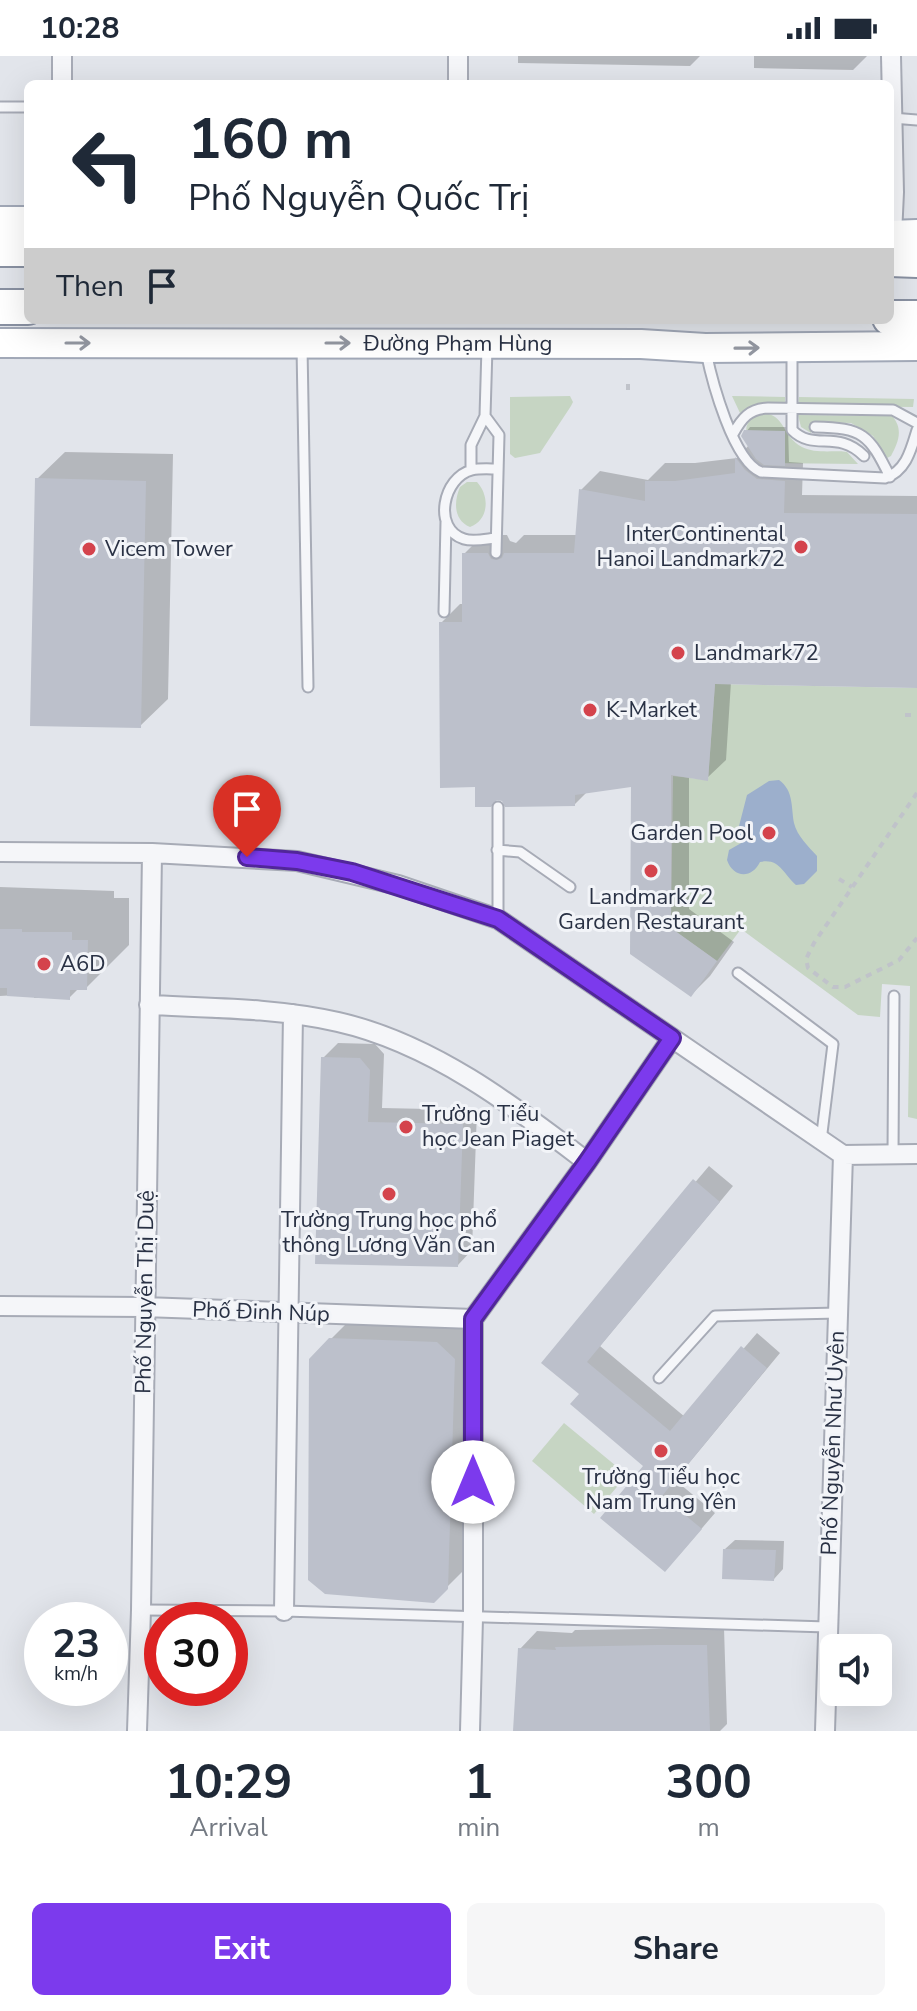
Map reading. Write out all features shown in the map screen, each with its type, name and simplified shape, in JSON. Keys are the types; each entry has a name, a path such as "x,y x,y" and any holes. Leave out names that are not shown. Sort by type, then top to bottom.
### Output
{"highway":[{"path":"897,241 917,260"},
{"path":"0,249 24,249"},
{"path":"0,307 24,307"},
{"path":"894,318 917,318"}],"main road":[{"path":"0,221 24,221"},
{"path":"626,324 641,344"},
{"name":"Đường Phạm Hùng","path":"0,343 641,344 705,348 917,346"}],"street":[{"path":"62,56 62,80"},
{"path":"458,56 458,80"},
{"path":"891,56 891,80"},
{"path":"894,192 897,241"},
{"path":"0,852 152,853 297,861 398,885 498,919 843,1155 917,1154"},
{"name":"Phố Nguyễn Thị Duệ","path":"137,1731 152,853"},
{"path":"149,1005 293,1014 354,1027 432,1059 518,1110 587,1162"},
{"path":"284,1611 293,1014"},
{"path":"470,1731 473,1319 672,1038"},
{"name":"Phố Nguyễn Như Uyên","path":"825,1731 843,1155"},
{"name":"Phố Đinh Núp","path":"0,1306 144,1307 473,1319"}],"lane":[{"path":"0,107 24,107"},
{"path":"894,118 917,120"},
{"path":"302,344 308,687"},
{"path":"471,470 471,445 485,416 487,344"},
{"path":"792,347 792,430 799,438 809,441 837,440 847,443 864,456"},
{"path":"705,348 713,384 741,455 752,468 761,472 890,477 896,474 908,457 917,430"},
{"path":"733,434 747,413 756,409 893,410 917,423"},
{"path":"485,416 499,435 496,553"},
{"path":"815,427 847,428 858,432 874,447 890,477"},
{"path":"444,612 445,504 449,488 471,470 498,469"},
{"path":"446,522 454,533 465,539 496,538"},
{"path":"498,807 498,919"},
{"path":"497,850 520,852 570,887"},
{"path":"738,973 833,1044 821,1141"},
{"path":"893,1154 894,996"},
{"path":"659,1378 715,1316 838,1313"},
{"path":"141,1610 284,1611 827,1627"}],"path":[{"path":"628,384 628,396"},
{"path":"905,715 917,715"},
{"path":"917,793 814,943 806,959 808,968 833,987 845,987 899,960 917,938"},
{"path":"839,879 852,887"}],"green space":[{"path":"570,396 571,406 540,453 515,458 510,454 510,397"},
{"path":"732,396 785,397 785,404 762,404 740,413"},
{"path":"799,397 914,399 913,407 798,406"},
{"path":"760,413 774,416 795,443 802,447 847,452 858,464 768,463 751,444 746,431 747,425"},
{"path":"798,415 892,416 898,426 898,441 887,458 873,436 851,423 811,422 811,433 801,427"},
{"path":"467,482 477,482 486,501 481,519 470,527 460,520 456,510 460,487"},
{"path":"715,684 917,688 917,1119 908,1117 910,986 882,984 880,1017 858,1015 741,929 717,961 671,928 673,776 708,780"},
{"path":"564,1423 627,1475 594,1514 532,1461"}],"water":[{"name":"Garden Pool","path":"779,780 790,794 798,832 817,856 817,871 804,884 796,885 772,862 760,862 757,868 743,874 734,870 727,860 729,850 743,842 738,830 747,795 769,781"}],"building":[{"path":"744,430 785,431 785,466 764,465 756,459 741,436"},
{"name":"Landmark72","path":"735,457 757,479 785,481 784,513 917,514 917,688 715,684 708,781 671,775 671,928 717,961 691,997 630,954 631,787 575,795 575,806 505,807 502,801 497,800 491,807 475,807 475,787 440,788 439,622 462,622 462,553 488,553 491,559 497,560 504,553 574,553 579,489 645,501 645,481 675,481 735,473"},
{"name":"Vicem Tower","path":"35,478 146,481 141,728 30,726"},
{"name":"A6D","path":"0,929 72,932 72,940 88,940 87,990 70,990 70,1000 7,996 7,988 0,988"},
{"name":"Trường Trung học phổ thông Lương Văn Can","path":"321,1057 360,1058 370,1070 368,1122 463,1124 458,1267 315,1264"},
{"path":"693,1179 720,1202 587,1362 670,1431 741,1346 767,1368 662,1496 702,1529 665,1572 600,1518 643,1466 570,1404 579,1394 541,1363"},
{"path":"329,1338 437,1342 455,1359 448,1589 434,1603 325,1594 308,1580 309,1359"},
{"path":"723,1549 776,1550 774,1581 722,1579"},
{"path":"707,1645 710,1731 513,1731 518,1648 556,1650 555,1647"}],"place":[{"name":"InterContinental Hanoi Landmark72","path":"801,547"},
{"name":"Vicem Tower","path":"89,549"},
{"name":"Landmark72","path":"678,653"},
{"name":"K-Market","path":"590,710"},
{"name":"Garden Pool","path":"769,833"},
{"name":"Landmark72 Garden Restaurant","path":"651,871"},
{"name":"A6D","path":"44,964"},
{"name":"Trường Tiểu học Jean Piaget","path":"406,1127"},
{"name":"Trường Trung học phổ thông Lương Văn Can","path":"389,1194"},
{"name":"Trường Tiểu học Nam Trung Yên","path":"661,1451"}],"route":[{"path":"247,857 297,861 352,872 498,919 672,1038 473,1319 473,1482"}]}
